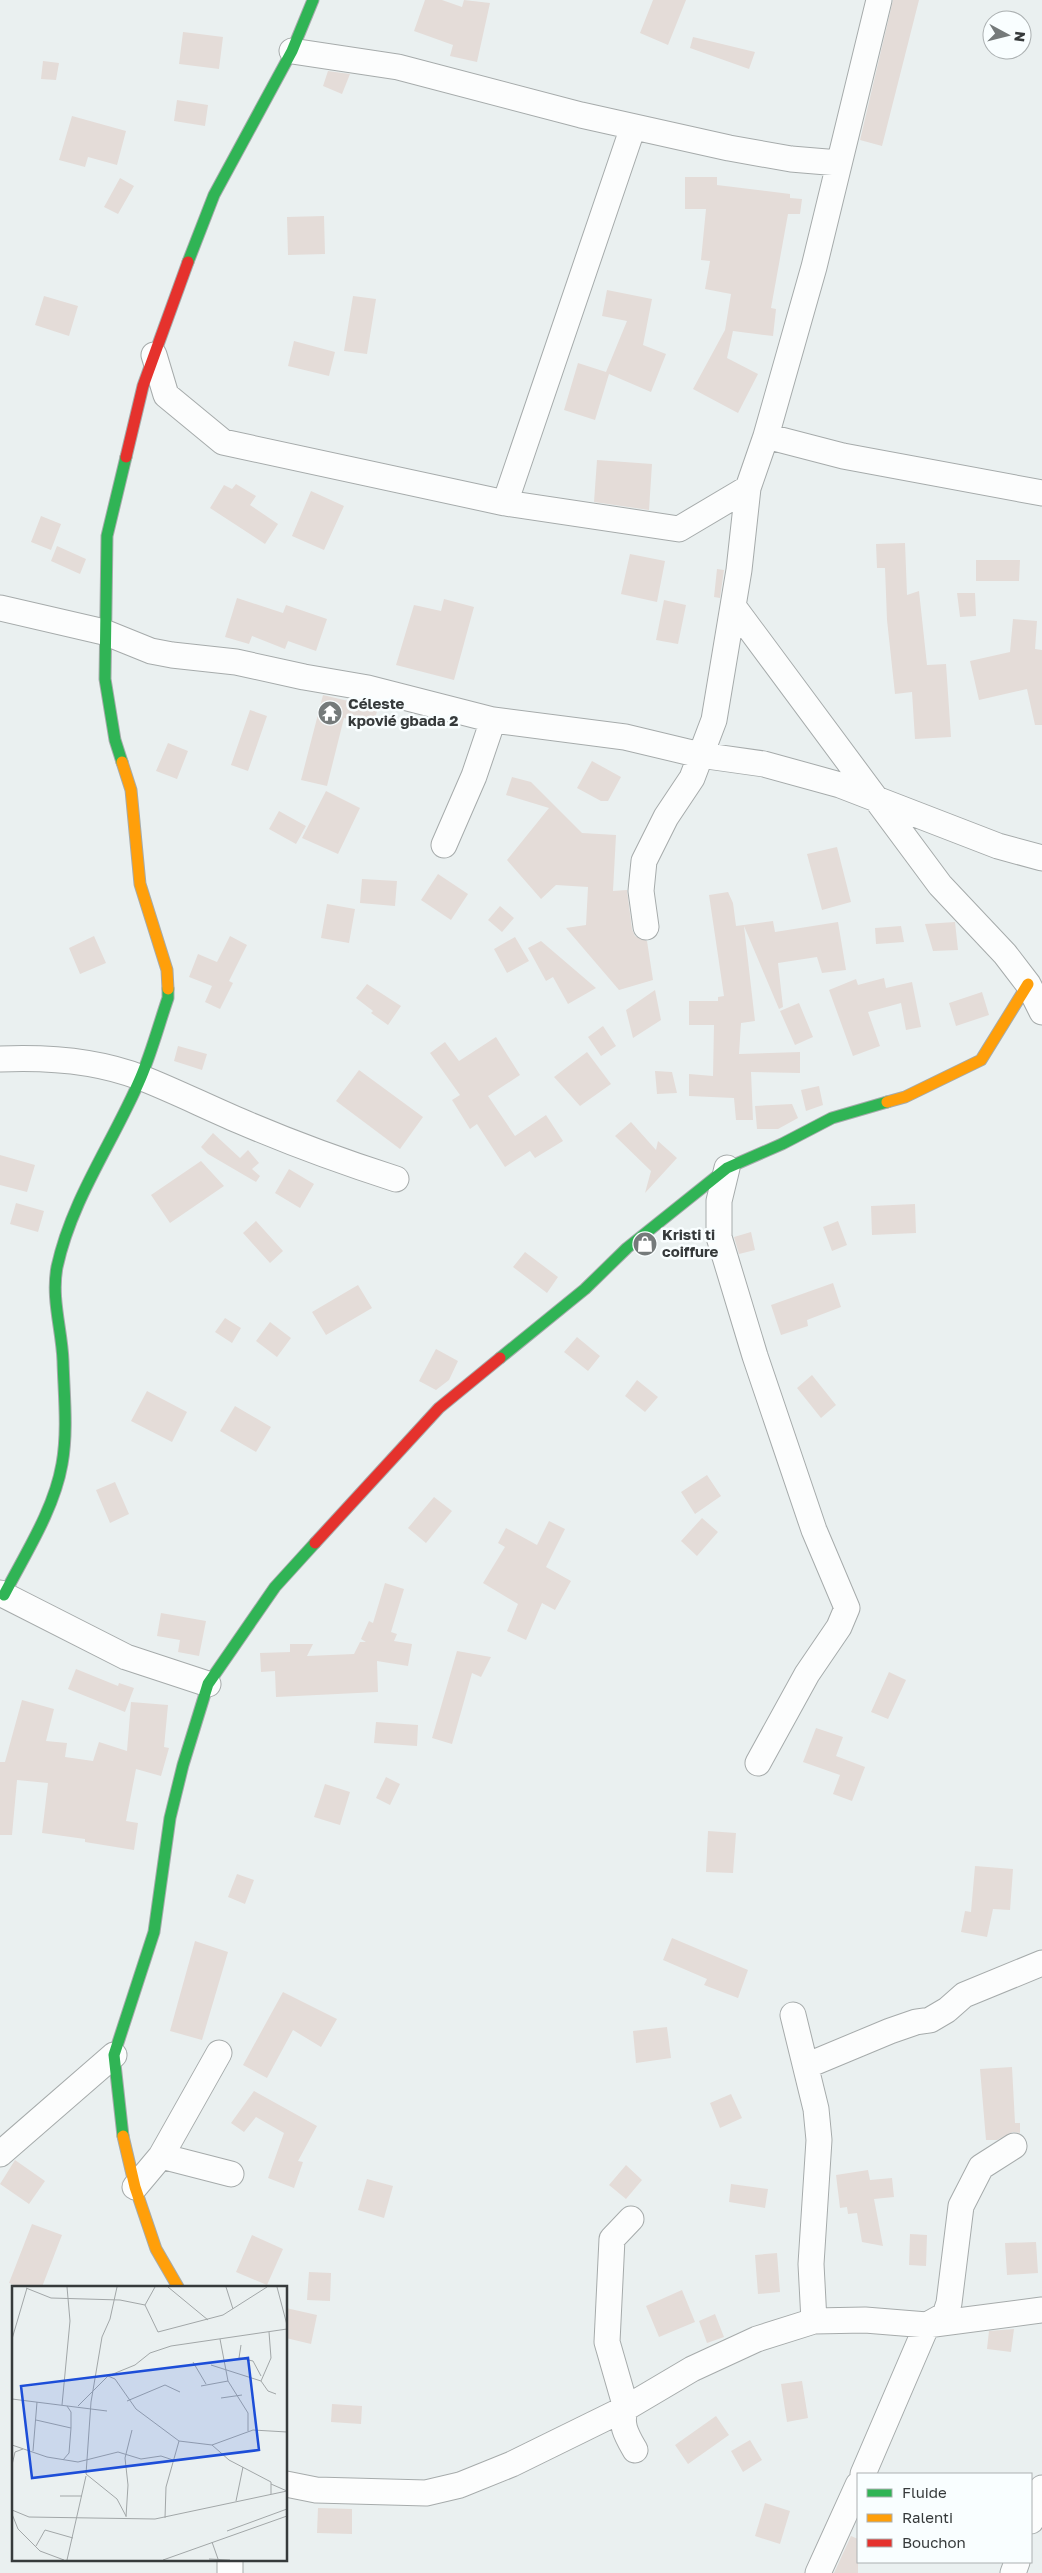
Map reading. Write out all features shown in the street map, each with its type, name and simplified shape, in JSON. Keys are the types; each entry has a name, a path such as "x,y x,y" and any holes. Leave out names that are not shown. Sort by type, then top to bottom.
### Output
{"street":[{"path":"208,1684 126,1657 2,1594 47,1512 62,1464 66,1413 63,1357 56,1302 57,1269 65,1239 81,1196 141,1077 168,998 167,970 152,928 140,884 134,840 131,790 120,759 109,712 105,679 104,632 107,536 143,386 214,195 292,51 313,0"},
{"path":"646,927 641,892 644,860 666,817 692,778 714,720 733,606 748,488 766,436 814,267 879,0"},
{"path":"292,51 398,67 633,126 730,148 792,159 839,163"},
{"path":"505,503 633,126"},
{"path":"154,355 166,394 223,442 505,503 679,530 748,488"},
{"path":"766,436 843,456 1042,493"},
{"path":"733,606 858,776 879,798 940,884 1006,954 1028,984 1042,1012"},
{"path":"0,608 104,632 151,651 236,662 304,677 368,688 493,720 626,737 700,755 764,764 840,784 998,846 1042,858"},
{"path":"444,844 474,776 493,720"},
{"path":"177,2286 156,2249 135,2187 120,2122 114,2055 154,1932 165,1865 170,1818 182,1765 208,1684 275,1587 439,1408 584,1289 627,1248 727,1168 782,1144 832,1118 905,1096 981,1060 1028,984"},
{"path":"0,1060 48,1059 90,1064 141,1077 276,1136 334,1159 396,1179"},
{"path":"727,1168 719,1201 718,1237 754,1356 812,1522 847,1608 839,1627 807,1674 758,1763"},
{"path":"806,2066 890,2031 916,2022 930,2020 947,2010 964,1995 1042,1962"},
{"path":"793,2015 816,2109 819,2140 811,2264 814,2321"},
{"path":"135,2187 161,2156 219,2053"},
{"path":"0,2154 114,2055"},
{"path":"863,2473 927,2324 945,2315 950,2303 961,2206 981,2167 1014,2146"},
{"path":"161,2156 231,2174"},
{"path":"631,2219 612,2239 607,2342 626,2408 623,2416 625,2433 635,2450"},
{"path":"288,2484 316,2490 426,2493 460,2485 512,2464 626,2408 692,2369 757,2340 814,2321 864,2320 927,2324 1042,2310"},
{"path":"818,2573 857,2487"},
{"path":"1032,2518 1042,2488"},
{"path":"230,2560 230,2573"}],"building":[{"path":"425,0 442,0 462,7 464,0 490,3 477,62 450,56 453,45 414,31"},
{"path":"653,0 686,0 668,45 640,33"},
{"path":"893,0 919,0 882,146 860,140"},
{"path":"183,32 223,37 219,69 179,64"},
{"path":"693,37 755,52 749,69 690,48"},
{"path":"43,61 59,63 56,80 41,79"},
{"path":"328,71 350,74 342,94 323,86"},
{"path":"177,100 208,105 205,126 174,121"},
{"path":"72,116 126,131 117,165 88,157 85,167 59,160"},
{"path":"685,177 717,177 717,185 790,194 790,198 802,199 800,214 788,214 771,308 776,309 773,336 733,331 727,358 758,374 738,413 693,389 725,330 731,294 705,289 710,261 701,260 706,209 685,209"},
{"path":"120,178 134,186 118,214 104,207"},
{"path":"324,216 325,254 288,255 287,217"},
{"path":"607,290 652,299 643,345 666,354 651,392 609,374 595,420 564,410 578,363 606,372 627,321 602,316"},
{"path":"44,296 78,306 69,336 35,325"},
{"path":"353,296 376,299 367,354 344,351"},
{"path":"294,341 335,352 329,376 288,366"},
{"path":"597,460 652,464 649,510 594,502"},
{"path":"236,484 256,496 250,505 278,524 265,544 210,508 224,485 232,489"},
{"path":"311,491 344,506 324,550 292,536"},
{"path":"41,516 61,524 51,550 31,542"},
{"path":"905,543 907,595 919,591 927,665 946,664 951,737 915,739 912,692 895,694 887,620 885,568 877,568 876,544"},
{"path":"57,546 86,559 80,574 51,561"},
{"path":"630,554 665,561 657,602 621,594"},
{"path":"976,560 1020,560 1019,581 976,581"},
{"path":"717,569 724,570 720,598 714,597"},
{"path":"957,593 975,593 976,616 960,617"},
{"path":"237,598 283,613 286,605 327,619 316,651 288,641 285,649 252,636 249,644 225,637"},
{"path":"444,599 474,607 454,680 396,665 414,605 441,611"},
{"path":"664,600 686,605 678,644 656,640"},
{"path":"1013,619 1037,621 1035,649 1042,650 1042,725 1035,725 1027,689 979,700 970,661 1010,652"},
{"path":"323,695 378,708 373,725 344,718 327,786 301,780"},
{"path":"250,710 267,716 248,771 231,765"},
{"path":"168,743 188,751 177,779 156,771"},
{"path":"592,761 621,777 608,801 601,801 577,788"},
{"path":"512,777 531,782 582,833 616,835 613,891 627,890 632,929 635,936 647,941 653,980 619,990 566,928 586,925 588,887 556,885 541,899 507,860 549,808 506,795"},
{"path":"326,791 360,808 338,854 302,838"},
{"path":"279,811 306,826 296,844 269,829"},
{"path":"837,847 851,902 822,910 807,854"},
{"path":"438,874 468,894 451,920 421,900"},
{"path":"362,879 397,881 395,906 360,903"},
{"path":"728,892 733,903 736,926 773,921 775,932 838,922 846,970 822,973 817,957 778,963 783,1007 779,1009 744,926 755,1021 741,1023 739,1054 800,1052 800,1073 751,1072 753,1120 736,1120 734,1098 689,1096 689,1074 713,1076 714,1025 689,1025 689,1001 718,1001 718,997 724,996 709,895"},
{"path":"327,904 355,909 349,943 321,938"},
{"path":"500,906 514,918 502,932 488,920"},
{"path":"955,922 958,950 933,951 925,924"},
{"path":"901,926 904,942 876,944 875,928"},
{"path":"94,936 106,963 80,974 69,948"},
{"path":"230,936 247,945 229,981 233,983 220,1009 205,1002 212,986 189,977 198,954 217,962"},
{"path":"515,937 529,961 507,973 494,949"},
{"path":"541,941 596,988 568,1004 553,977 546,981 528,948"},
{"path":"884,978 886,988 912,982 921,1027 906,1030 901,1003 868,1012 880,1046 853,1056 829,990 856,979 858,985"},
{"path":"367,984 401,1006 388,1025 371,1013 373,1011 356,998"},
{"path":"655,990 661,1020 633,1038 626,1010"},
{"path":"982,992 989,1015 956,1026 949,1003"},
{"path":"799,1003 813,1037 795,1045 780,1011"},
{"path":"603,1026 616,1046 601,1056 588,1037"},
{"path":"496,1037 520,1075 488,1096 515,1136 546,1115 563,1141 535,1158 530,1151 505,1167 477,1124 470,1129 452,1100 460,1095 430,1053 445,1042 459,1061"},
{"path":"178,1046 207,1054 202,1070 174,1061"},
{"path":"587,1052 611,1084 580,1106 554,1077"},
{"path":"359,1070 423,1117 400,1149 336,1101"},
{"path":"655,1071 672,1072 677,1093 657,1094"},
{"path":"819,1086 823,1105 806,1111 801,1090"},
{"path":"792,1104 798,1118 778,1129 757,1129 755,1106"},
{"path":"631,1122 656,1150 658,1141 677,1158 645,1193 651,1171 615,1136"},
{"path":"213,1133 240,1158 248,1150 259,1163 252,1169 260,1176 256,1182 208,1154 201,1147"},
{"path":"0,1155 35,1165 27,1192 0,1185"},
{"path":"201,1161 224,1186 170,1223 151,1195"},
{"path":"289,1169 314,1184 300,1208 275,1193"},
{"path":"16,1203 44,1211 38,1232 10,1224"},
{"path":"915,1204 916,1233 872,1235 871,1206"},
{"path":"256,1221 283,1251 270,1263 243,1233"},
{"path":"838,1221 847,1245 832,1251 823,1227"},
{"path":"751,1232 755,1250 739,1254 734,1237"},
{"path":"525,1252 558,1277 547,1293 513,1267"},
{"path":"833,1283 841,1307 807,1320 808,1326 781,1335 771,1305"},
{"path":"358,1285 372,1308 326,1335 312,1312"},
{"path":"225,1318 241,1328 232,1343 215,1332"},
{"path":"270,1322 291,1338 277,1357 256,1341"},
{"path":"577,1337 600,1356 588,1371 564,1352"},
{"path":"436,1349 458,1361 449,1380 436,1390 419,1381"},
{"path":"812,1375 836,1405 821,1418 797,1388"},
{"path":"637,1380 658,1397 645,1412 625,1396"},
{"path":"147,1391 187,1412 172,1442 131,1421"},
{"path":"235,1406 271,1427 256,1452 220,1431"},
{"path":"707,1475 721,1496 695,1514 681,1492"},
{"path":"115,1482 129,1514 110,1523 96,1490"},
{"path":"434,1497 452,1511 426,1543 408,1528"},
{"path":"702,1518 718,1532 697,1556 681,1541"},
{"path":"549,1521 565,1529 546,1567 571,1581 555,1610 542,1603 526,1640 507,1631 518,1604 483,1583 505,1547 498,1543 506,1528 537,1545"},
{"path":"385,1583 404,1589 391,1632 397,1634 394,1641 412,1644 408,1666 377,1661 378,1692 276,1697 275,1671 261,1672 260,1653 290,1652 290,1644 313,1644 307,1656 354,1654 360,1642 366,1642 361,1639 369,1621 373,1623"},
{"path":"161,1613 206,1621 199,1656 178,1652 180,1640 157,1636"},
{"path":"457,1651 491,1657 481,1677 472,1673 452,1744 432,1738"},
{"path":"76,1669 118,1686 119,1683 134,1688 125,1712 68,1689"},
{"path":"889,1672 906,1680 888,1719 871,1712"},
{"path":"22,1700 54,1709 46,1741 67,1743 65,1757 93,1761 99,1742 127,1751 131,1702 168,1705 164,1747 169,1748 161,1776 136,1769 126,1821 138,1823 134,1850 85,1842 85,1839 42,1833 48,1783 17,1780 12,1835 0,1835 0,1762 5,1762"},
{"path":"376,1722 418,1725 417,1746 374,1743"},
{"path":"816,1728 843,1737 836,1756 865,1767 852,1801 833,1794 840,1775 803,1762"},
{"path":"386,1777 400,1784 390,1805 376,1798"},
{"path":"325,1784 350,1792 340,1825 314,1817"},
{"path":"708,1831 736,1833 733,1873 706,1872"},
{"path":"975,1866 1013,1869 1010,1910 993,1909 987,1937 961,1932 965,1911 971,1912"},
{"path":"237,1874 254,1880 245,1904 228,1897"},
{"path":"672,1938 748,1970 738,1998 704,1985 707,1979 663,1960"},
{"path":"195,1941 228,1952 202,2040 170,2031"},
{"path":"283,1992 337,2019 321,2047 293,2030 267,2078 243,2065"},
{"path":"667,2027 671,2058 636,2063 633,2031"},
{"path":"1012,2067 1015,2123 1020,2123 1020,2133 1013,2132 997,2140 986,2140 980,2069"},
{"path":"254,2091 317,2126 298,2161 303,2162 294,2188 268,2178 284,2133 256,2117 244,2132 231,2123"},
{"path":"731,2094 742,2118 720,2128 710,2103"},
{"path":"15,2160 45,2181 29,2204 0,2184"},
{"path":"626,2165 642,2180 626,2199 609,2185"},
{"path":"868,2170 870,2180 892,2178 894,2197 874,2199 883,2246 862,2242 857,2213 848,2214 847,2207 840,2208 836,2175"},
{"path":"367,2179 393,2186 384,2218 358,2210"},
{"path":"731,2184 768,2189 765,2208 729,2202"},
{"path":"32,2224 62,2235 42,2286 16,2286 9,2283"},
{"path":"910,2234 927,2235 926,2266 909,2265"},
{"path":"252,2235 283,2249 267,2285 236,2272"},
{"path":"1036,2242 1038,2273 1007,2275 1005,2243"},
{"path":"777,2253 780,2292 758,2294 755,2255"},
{"path":"309,2272 331,2273 330,2301 307,2300"},
{"path":"682,2290 695,2322 659,2337 646,2306"},
{"path":"288,2308 317,2315 311,2344 288,2338"},
{"path":"715,2314 724,2337 707,2343 699,2321"},
{"path":"1014,2329 1011,2352 987,2349 989,2331"},
{"path":"802,2381 808,2418 787,2422 781,2384"},
{"path":"332,2404 362,2406 361,2424 331,2422"},
{"path":"716,2416 729,2435 688,2464 675,2445"},
{"path":"750,2440 762,2460 743,2472 731,2451"},
{"path":"765,2503 790,2511 780,2544 755,2536"},
{"path":"318,2508 352,2509 352,2534 317,2533"},
{"path":"851,2536 857,2539 858,2573 834,2573"}],"traffic: fast":[{"path":"188,262 214,195 292,51 313,0"},
{"path":"122,762 115,740 105,679 107,536 126,457"},
{"path":"4,1595 46,1515 53,1498 62,1464 65,1439 65,1400 62,1349 55,1291 57,1267 64,1242 83,1193 141,1077 168,998 168,989"},
{"path":"500,1358 585,1289 627,1248 727,1168 782,1144 832,1118 887,1102"},
{"path":"123,2136 114,2055 154,1932 170,1818 183,1765 208,1684 275,1587 315,1543"}],"traffic: slow":[{"path":"122,762 131,790 140,884 167,970 168,989"},
{"path":"887,1102 905,1097 981,1060 1028,984"},
{"path":"123,2136 135,2187 156,2249 177,2286"}],"traffic: jam":[{"path":"126,457 143,386 188,262"},
{"path":"315,1543 439,1408 500,1358"}],"place":[{"name":"Céleste kpovié gbada 2","path":"330,713"},
{"name":"Kristi ti coiffure","path":"645,1244"}]}
